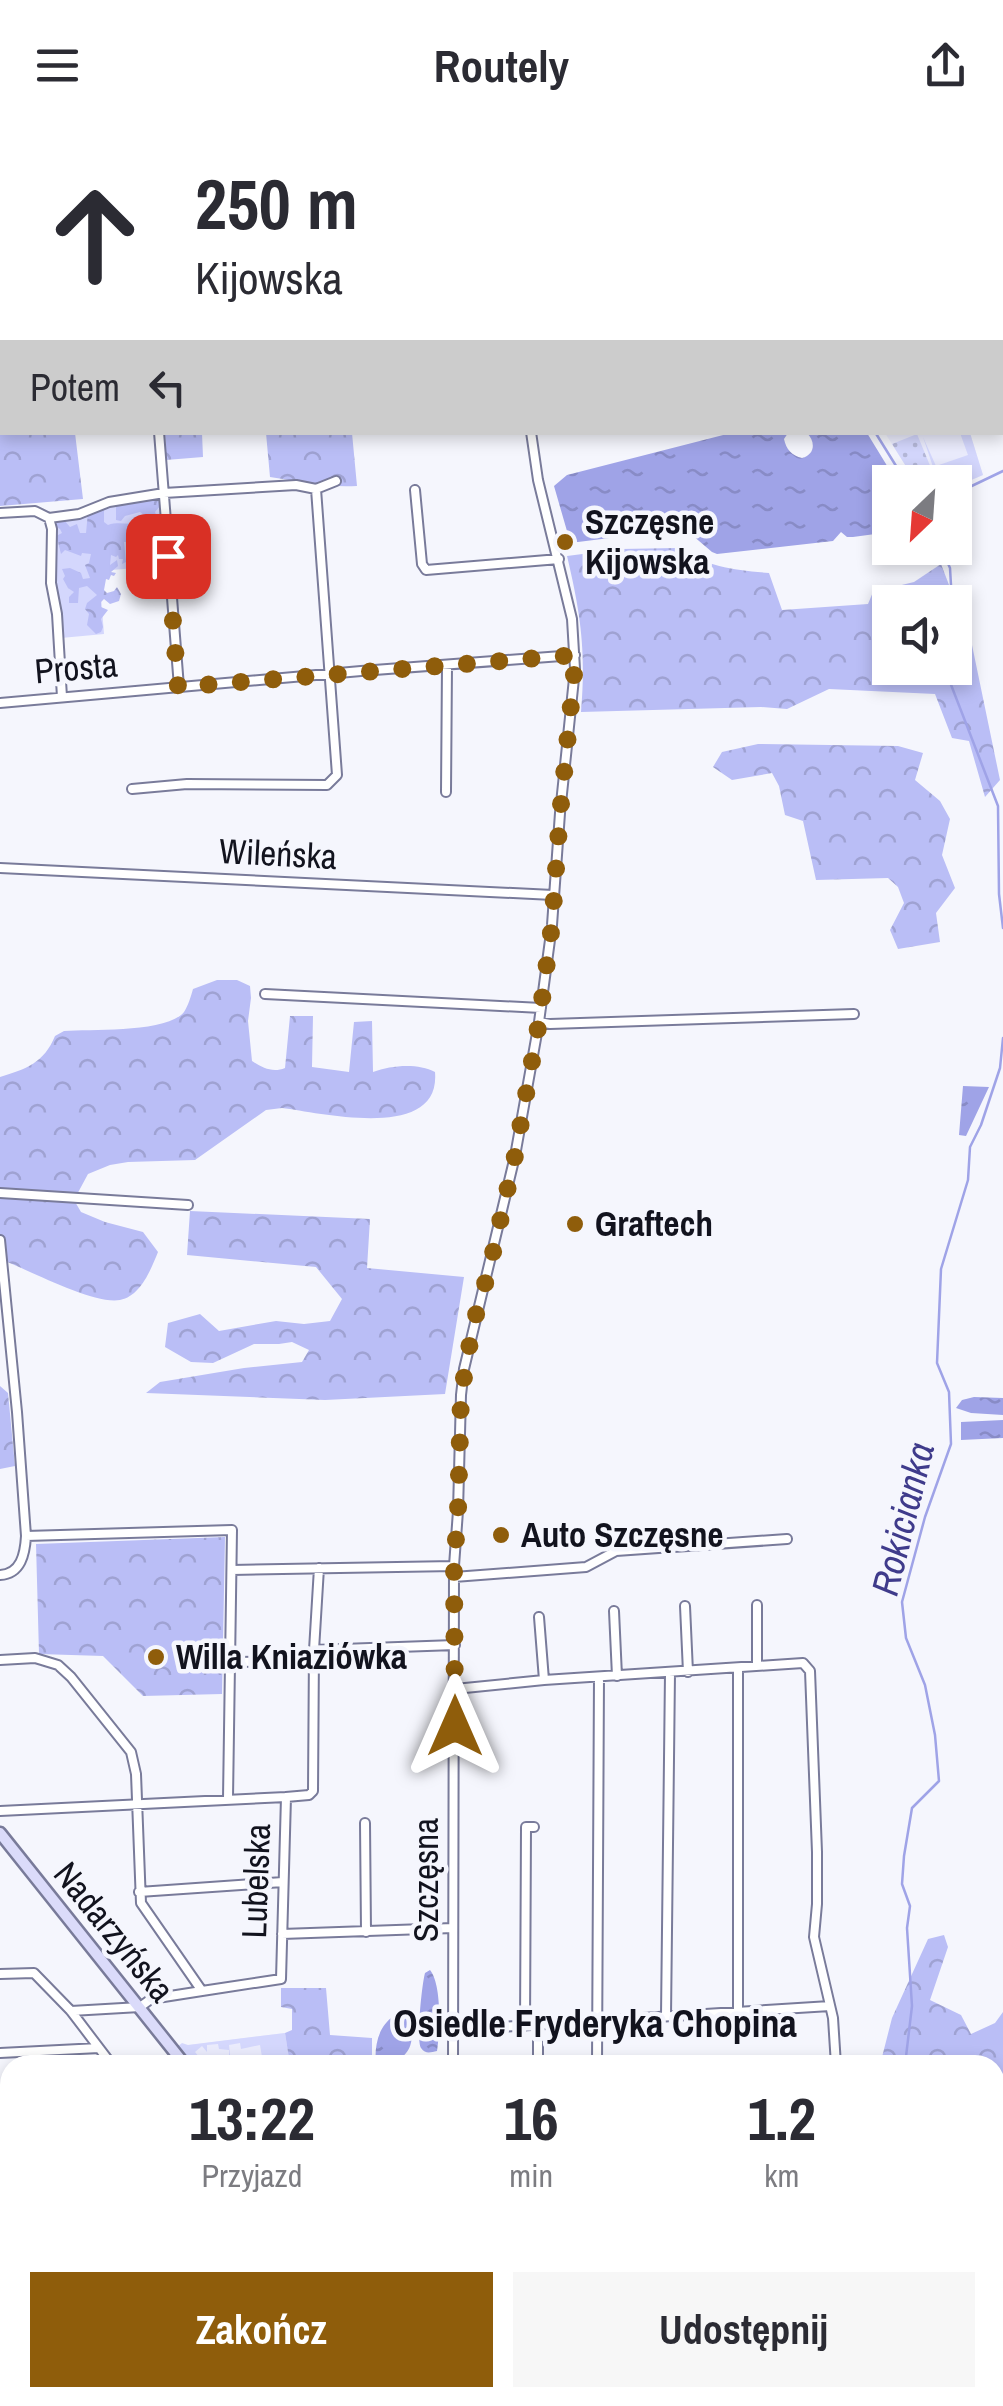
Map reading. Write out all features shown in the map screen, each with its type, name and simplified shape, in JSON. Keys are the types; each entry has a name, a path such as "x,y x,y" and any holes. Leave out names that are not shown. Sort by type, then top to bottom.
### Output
{"street":[{"path":"428,130 437,130"},
{"path":"159,435 178,687"},
{"name":"Szczęsna","path":"453,2055 454,1566 461,1395 473,1325 515,1156 539,1022 576,655 572,619 530,435"},
{"path":"0,513 35,511 50,518 79,514 108,502 164,493 296,484 316,489 336,481"},
{"path":"132,788 187,784 328,785 338,775 316,489"},
{"path":"415,490 422,564 426,570 559,559"},
{"path":"50,518 51,583 58,614 62,697"},
{"name":"Prosta","path":"0,703 576,655"},
{"path":"446,666 446,792"},
{"name":"Wileńska","path":"0,868 553,895"},
{"path":"265,994 541,1008"},
{"path":"539,1022 854,1014"},
{"path":"0,1194 188,1206"},
{"path":"0,1240 26,1536 18,1566 8,1574 0,1574"},
{"path":"26,1536 232,1530 228,1798"},
{"path":"454,1576 586,1567 616,1552 787,1538"},
{"path":"232,1570 454,1566"},
{"name":"Lubelska","path":"202,1992 281,1979 286,1797 310,1795 314,1791 318,1568"},
{"path":"757,1605 757,1666"},
{"path":"685,1606 688,1672"},
{"path":"614,1611 618,1676"},
{"path":"539,1617 544,1680"},
{"path":"314,1650 454,1645"},
{"path":"0,1660 43,1659 58,1665 131,1752 136,1766 143,1908 202,1992 151,1999 140,2008 71,2012"},
{"path":"230,1662 314,1661"},
{"path":"455,1689 757,1666 808,1667 817,1852 814,1937 833,2018 835,2055"},
{"path":"738,1668 738,2011"},
{"path":"666,2016 670,1673"},
{"path":"597,2055 599,1677"},
{"path":"0,1811 286,1797"},
{"path":"366,1824 366,1932"},
{"path":"525,2026 526,1827 534,1827"},
{"name":"Nadarzyńska","path":"0,1834 177,2055"},
{"path":"140,1892 284,1882"},
{"path":"282,1934 453,1928"},
{"path":"0,1974 34,1973 104,2055"},
{"path":"454,2030 830,2006"},
{"path":"538,2025 538,2055"},
{"path":"0,2053 99,2048"}],"shaded area":[{"path":"886,435 971,435 983,475 972,480 972,465 905,465"},
{"path":"917,435 930,465 905,465 892,444"},
{"path":"961,435 971,435 983,475 972,480 972,465 939,465 968,455"},
{"path":"121,501 159,503 165,590 161,566 99,571 104,634 61,638 54,591 54,522"},
{"path":"285,2033 288,2055 197,2055 188,2045"},
{"path":"285,2033 288,2055 262,2055 260,2045 241,2049 240,2043 229,2045 230,2055 229,2050 219,2049 218,2044 207,2045 207,2052 202,2046 195,2052 198,2055 184,2055 177,2047 182,2043"}],"green space":[{"path":"0,435 75,435 83,499 0,506"},
{"path":"165,435 202,435 203,457 166,460"},
{"path":"266,435 352,435 357,486 270,477"},
{"path":"152,495 161,505 155,512 161,538 147,542 141,554 136,549 136,538 124,542 126,562 122,564 123,559 111,555 110,565 117,560 118,566 111,572 116,573 114,576 106,579 104,590 107,593 117,587 121,594 119,601 101,602 101,607 108,610 101,619 101,632 96,634 87,625 89,614 85,609 97,595 87,586 79,588 78,603 69,603 74,592 63,579 62,569 70,568 81,573 83,579 90,578 85,565 91,554 81,556 65,550 61,554 58,542 52,538 62,533 55,526 64,520 70,527 77,524 80,533 86,533 88,512 104,508 104,522 108,525 141,522 144,515 140,512 116,520 116,506"},
{"path":"676,548 721,567 769,573 782,610 868,604 872,594 872,685 972,685 972,645 1000,780 985,797 969,741 952,738 935,694 829,689 787,709 581,712 581,633 567,556 621,549"},
{"path":"941,565 949,585 902,585 914,582"},
{"path":"758,744 898,746 923,753 915,780 940,801 950,819 942,855 955,888 936,913 940,942 898,949 890,930 904,903 898,887 888,878 816,880 803,821 785,815 772,773 732,780 713,767 722,752"},
{"path":"217,980 237,980 250,986 252,1061 260,1066 272,1070 285,1068 290,1016 313,1016 312,1067 349,1072 354,1022 372,1021 373,1072 405,1066 428,1069 435,1072 432,1094 419,1108 376,1118 282,1108 266,1110 195,1160 128,1162 88,1174 74,1200 81,1212 143,1232 158,1252 144,1281 134,1293 120,1300 94,1297 0,1259 0,1077 33,1064 55,1036 64,1031 146,1027 175,1019 184,1012 193,989"},
{"path":"190,1211 370,1219 367,1268 464,1277 445,1394 325,1400 146,1393 160,1382 302,1362 309,1350 292,1342 254,1344 213,1363 191,1362 165,1347 168,1323 200,1314 219,1331 276,1321 330,1321 342,1299 316,1267 187,1255"},
{"path":"0,1386 8,1393 15,1466 0,1469"},
{"path":"225,1537 222,1694 143,1696 103,1656 39,1654 36,1544"},
{"path":"944,1935 948,1947 930,2000 961,2015 971,2034 995,2023 1003,2012 1003,2055 883,2055 892,2018 928,1939"},
{"path":"281,1988 326,1988 330,2035 372,2038 372,2055 288,2055 285,2033 292,2030 292,2009 281,2007"}],"water":[{"path":"723,435 787,435 786,446 802,458 813,447 808,435 868,435 887,465 872,465 872,534 847,537 841,532 833,541 717,554 692,535 673,530 573,542 554,486 567,475"},
{"path":"963,1086 989,1087 966,1136 959,1135"},
{"path":"1003,1398 1003,1415 956,1408 962,1400"},
{"path":"1003,1420 1003,1438 961,1440 961,1422"},
{"path":"430,1970 437,1986 439,2021 437,2051 425,2052 419,2034 420,2012 425,1973"},
{"path":"394,2016 408,2018 412,2037 404,2055 376,2055 384,2025"}],"waterway":[{"name":"Rokicianka","path":"877,435 895,465"},
{"path":"972,486 1003,471"},
{"name":"Rokicianka","path":"949,565 951,585"},
{"name":"Rokicianka","path":"951,685 998,806 1003,928"},
{"name":"Rokicianka","path":"906,2055 912,2006 907,1928 910,1906 902,1884 904,1856 912,1808 939,1781 925,1685 906,1638 902,1602 925,1517 951,1444 949,1392 937,1363 941,1269 968,1180 970,1147 1000,1068 1003,1038"}],"place":[{"name":"Szczęsne Kijowska","path":"565,542"},
{"name":"Graftech","path":"575,1224"},
{"name":"Auto Szczęsne","path":"501,1535"},
{"name":"Willa Kniaziówka","path":"156,1657"}],"district":[{"name":"Osiedle Fryderyka Chopina","path":"595,2024"}],"route":[{"path":"168,556 178,687 576,655 552,925 539,1022 515,1156 473,1325 461,1395 454,1566 455,1726"}]}
